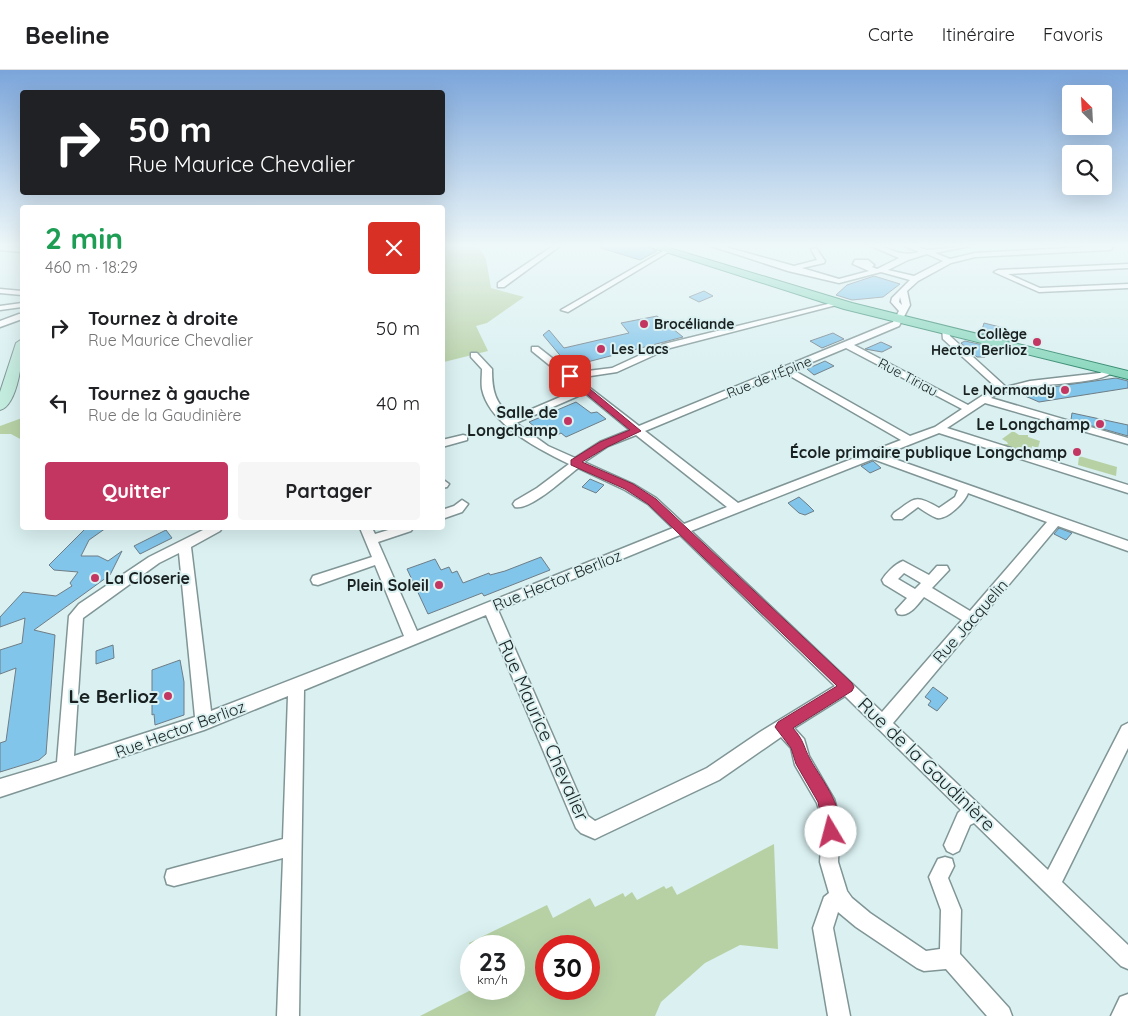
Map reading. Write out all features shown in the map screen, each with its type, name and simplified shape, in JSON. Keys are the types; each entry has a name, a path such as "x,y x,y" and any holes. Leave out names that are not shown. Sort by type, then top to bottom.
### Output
{"main road":[{"path":"797,290 840,303 900,314 945,330 1128,375"}],"street":[{"path":"565,310 599,290"},
{"path":"900,314 906,302 904,290"},
{"path":"0,291 20,293"},
{"path":"570,376 614,370 667,346 840,303"},
{"path":"0,308 20,305"},
{"name":"Rue de l'Épine","path":"519,504 543,489 574,463 604,444 894,325 900,314"},
{"path":"0,324 20,317"},
{"path":"945,330 946,337 1004,390"},
{"name":"Rue Tiriau","path":"848,345 969,409"},
{"path":"535,349 570,376 584,390 737,509"},
{"path":"0,406 9,388 20,350"},
{"name":"Rue de la Gaudinière","path":"474,355 487,369 488,393 495,407 508,423 538,445 639,492 884,722 1128,959"},
{"path":"787,370 909,440"},
{"name":"Rue Hector Berlioz","path":"0,788 204,723 681,530 939,429 982,399 1004,390 1030,384 1096,376 1109,371"},
{"path":"508,423 584,390"},
{"path":"982,399 1128,441"},
{"path":"939,429 1128,490"},
{"path":"445,443 463,438"},
{"path":"872,456 1128,546"},
{"path":"898,516 918,502 939,514 960,499 964,488"},
{"path":"445,514 458,509 462,504"},
{"name":"Rue Jacquelin","path":"884,722 1056,520"},
{"path":"65,768 76,616 139,570 212,530"},
{"path":"367,530 413,639"},
{"path":"371,540 401,530"},
{"path":"184,544 204,723"},
{"path":"318,580 379,559"},
{"path":"923,589 883,581 903,566 923,589 972,619"},
{"path":"903,610 942,570"},
{"name":"Rue Maurice Chevalier","path":"490,607 582,822 586,827 596,830 712,774 847,687"},
{"path":"288,1016 296,686"},
{"path":"783,727 798,745 801,759 825,799 830,816 831,832 828,862 839,896 845,905 924,961 950,958"},
{"path":"1050,884 1128,732"},
{"path":"953,845 964,819 975,811"},
{"path":"174,877 293,846"},
{"path":"945,866 938,877 951,910 950,958 1001,1016"},
{"path":"839,896 831,904 823,928 839,1016"},
{"path":"1122,1016 1128,1005"}],"green space":[{"path":"445,290 499,290 524,297 487,323 476,326 488,351 445,362"},
{"path":"20,419 20,439 11,434 0,434 0,426"},
{"path":"1013,431 1019,435 1028,435 1028,437 1040,441 1038,448 1032,446 1031,452 1054,461 1005,446 1004,444 1008,444 1002,439"},
{"path":"1079,456 1117,467 1116,476 1078,465"},
{"path":"774,844 778,949 740,945 705,963 661,1002 655,1016 420,1016 460,996 460,1000 525,1000 525,935 485,935 547,905 553,918 590,898 595,907 623,893 625,897 632,892 637,900 664,886 666,889 672,886 677,895"}],"building":[{"path":"841,290 892,290 883,297 852,300 836,295"},
{"path":"704,291 713,296 699,302 689,297"},
{"path":"657,316 683,337 572,366 567,360 564,360 543,335 549,330 564,348 629,333 621,323"},
{"path":"984,323 1004,328 1000,337 981,333"},
{"path":"833,333 844,339 822,348 810,341"},
{"path":"965,341 988,346 985,357 977,357 961,343"},
{"path":"881,342 892,347 882,352 865,349"},
{"path":"825,361 834,366 814,375 807,369"},
{"name":"Le Normandy","path":"1116,378 1128,381 1128,388 1039,402 1016,392"},
{"name":"Salle de Longchamp","path":"576,402 591,413 597,412 606,419 566,437 561,433 549,439 529,422"},
{"name":"Le Longchamp","path":"1072,413 1128,425 1128,436 1071,420"},
{"path":"873,461 881,468 870,473 861,466"},
{"path":"590,479 604,485 596,493 582,487"},
{"path":"799,497 814,511 805,515 799,513 788,503"},
{"path":"1059,528 1072,533 1066,540 1054,534"},
{"path":"84,530 103,530 89,540 81,556 98,556 108,561 122,551 110,575 34,630 55,635 46,754 39,760 0,772 0,743 6,741 16,668 0,674 0,650 22,643 25,618 0,627 0,617 23,592 56,596 72,586 70,583 78,572 54,570 49,565"},
{"path":"166,530 172,538 140,554 134,546"},
{"path":"541,557 550,570 484,596 482,593 428,614 407,569 435,559 441,570 449,567 452,573 457,571 463,583 489,573 490,575 505,571"},
{"path":"113,645 114,658 96,664 96,651"},
{"name":"Le Berlioz","path":"180,660 184,682 184,715 155,725 154,714 152,715 152,670"},
{"path":"933,687 948,698 937,711 928,705 931,701 925,697"}],"place":[{"name":"Brocéliande","path":"644,324"},
{"name":"Collège Hector Berlioz","path":"1037,342"},
{"name":"Les Lacs","path":"601,349"},
{"name":"Le Normandy","path":"1065,390"},
{"name":"Salle de Longchamp","path":"568,421"},
{"name":"Le Longchamp","path":"1100,424"},
{"name":"École primaire publique Longchamp","path":"1077,452"},
{"name":"La Closerie","path":"95,578"},
{"name":"Plein Soleil","path":"439,585"},
{"name":"Le Berlioz","path":"168,696"}],"route":[{"path":"570,376 573,381 637,431 604,444 574,463 629,487 652,501 847,687 783,727 798,745 801,759 825,799 830,816 831,832"}]}
